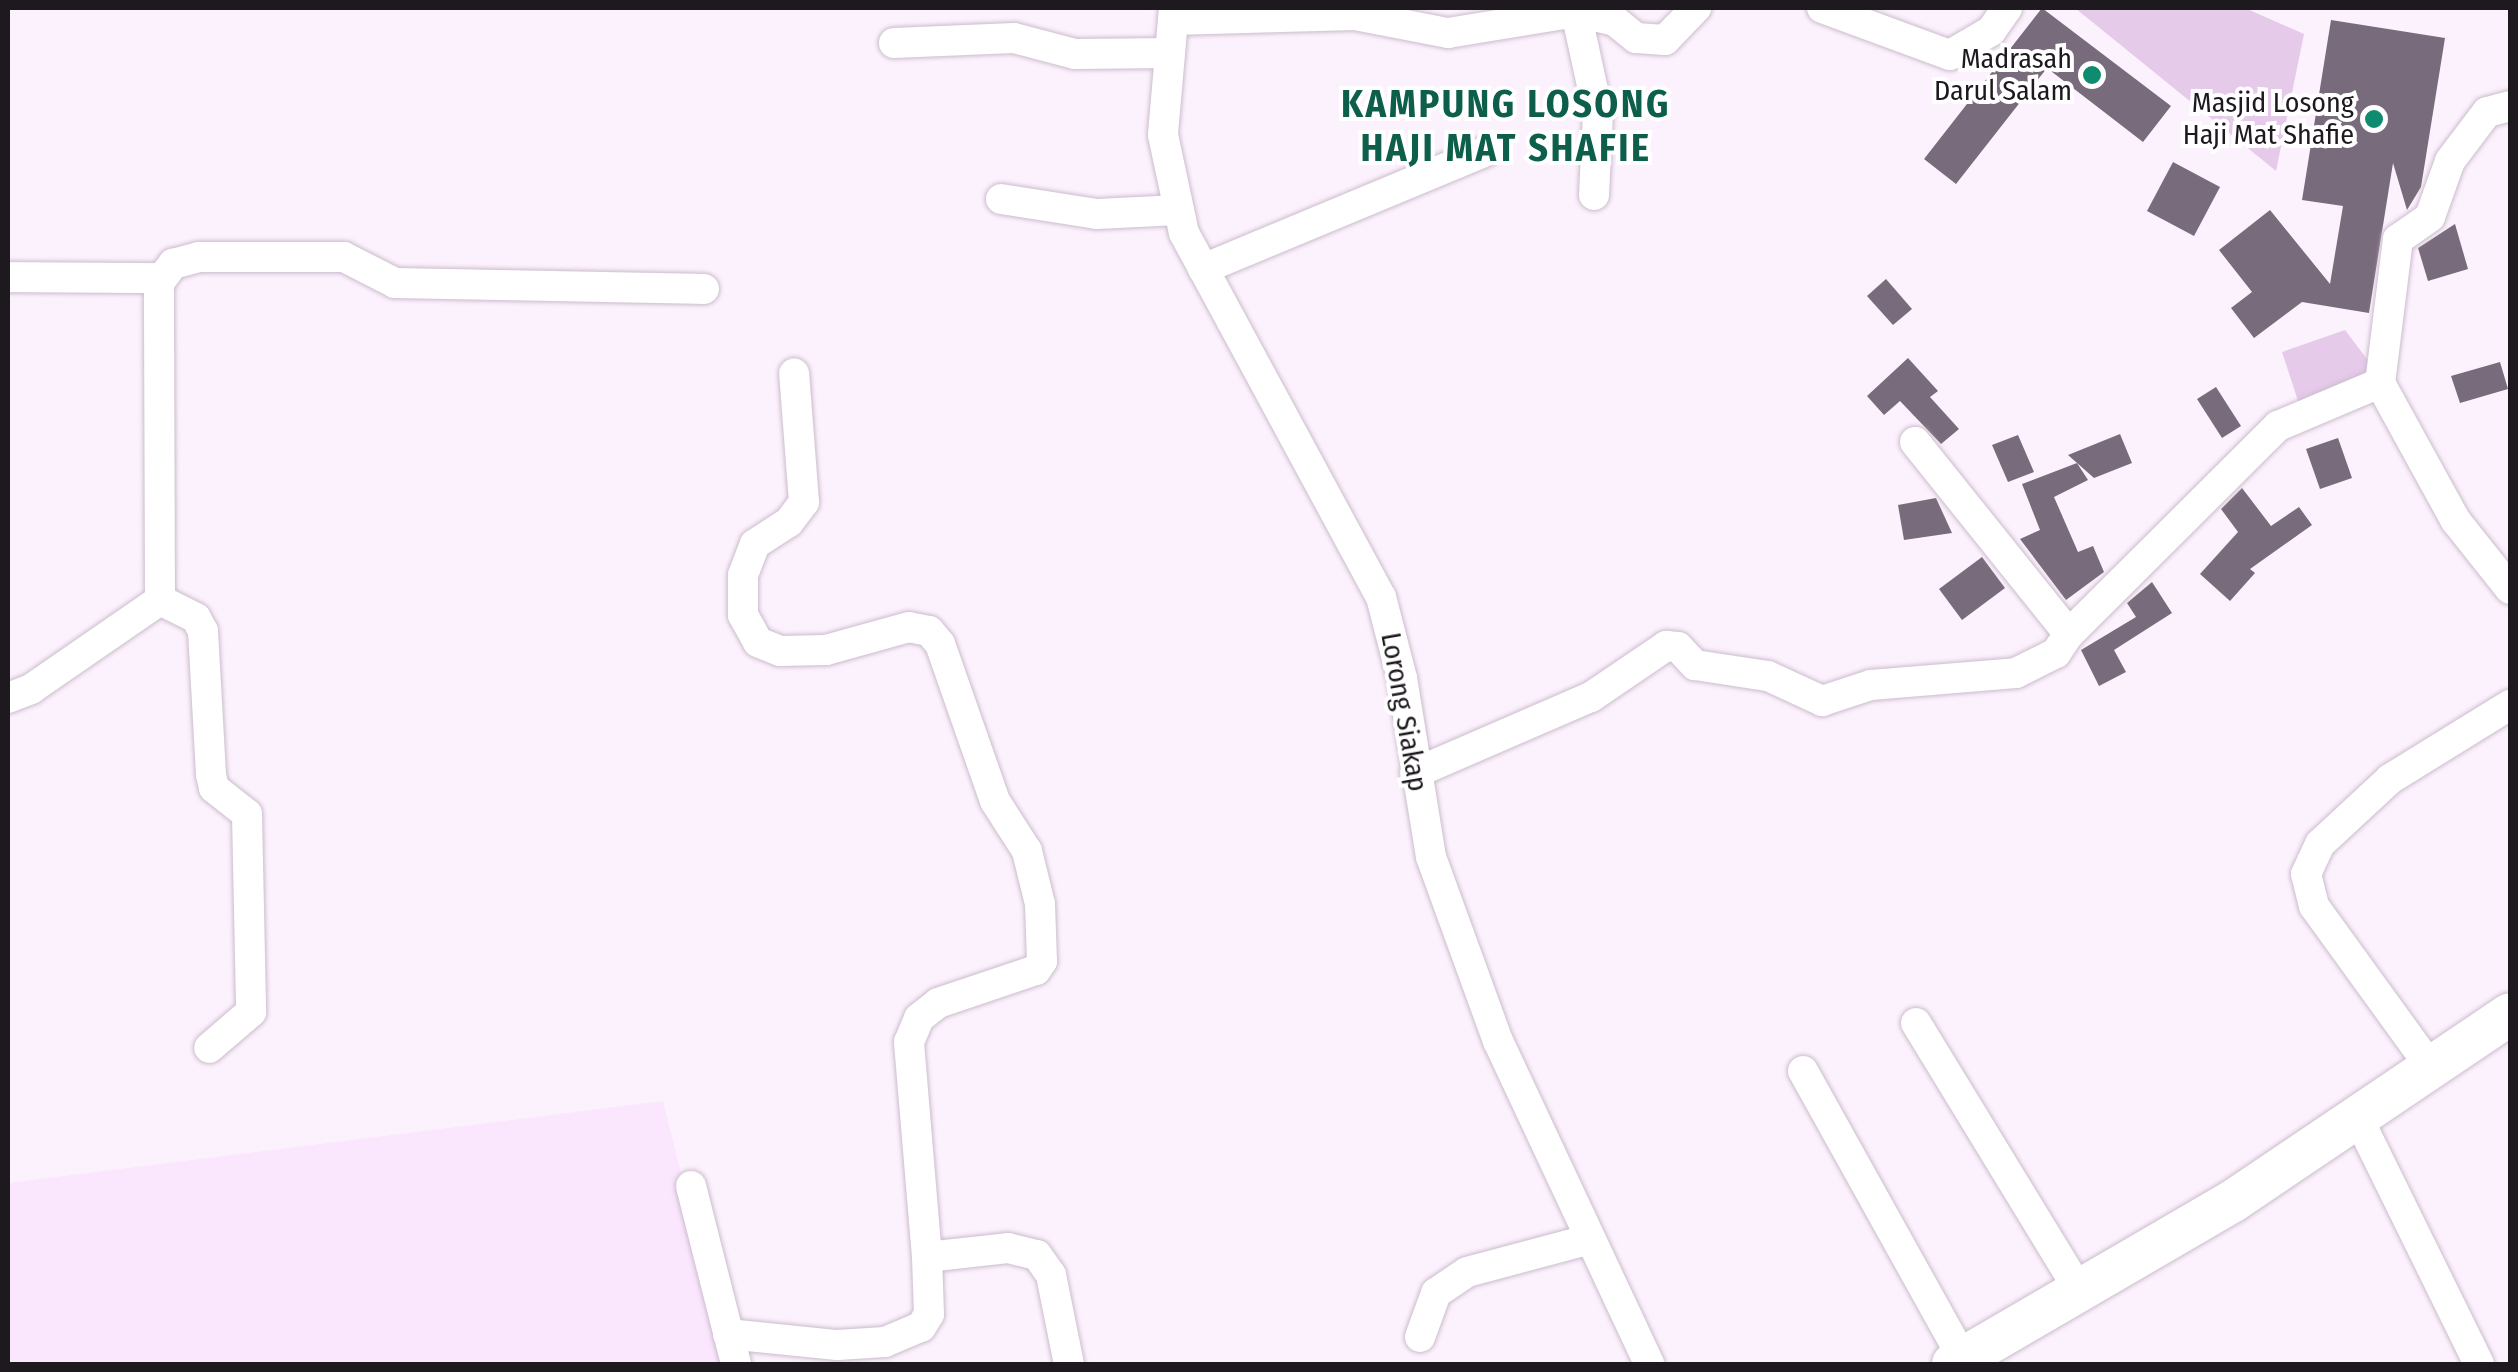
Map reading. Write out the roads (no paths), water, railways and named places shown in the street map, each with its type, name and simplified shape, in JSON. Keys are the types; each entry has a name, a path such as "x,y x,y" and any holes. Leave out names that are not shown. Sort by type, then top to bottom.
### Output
{"street":[{"path":"1174,14 1355,15 1448,33 1576,12 1615,22 1636,38 1665,40 1696,8"},
{"path":"1822,8 1950,55 1991,32 2007,8"},
{"path":"1576,12 1598,113 1594,195"},
{"name":"Lorong Siakap","path":"1174,14 1163,135 1179,210 1203,269 1382,598 1402,678 1430,857 1491,1022 1587,1240 1649,1364"},
{"path":"894,43 1014,38 1075,54 1170,53"},
{"path":"2510,106 2486,112 2450,161 2430,217 2398,239 2380,383 2456,521 2510,589"},
{"path":"1203,269 1487,150"},
{"path":"1001,199 1097,214 1179,210"},
{"path":"160,600 160,278 173,264 199,257 344,256 396,284 704,290"},
{"path":"8,278 160,278"},
{"path":"728,1334 837,1345 885,1342 921,1327 929,1314 927,1257 909,1042 919,1018 938,1002 1036,970 1042,961 1040,904 1027,851 994,801 940,644 929,630 909,626 826,650 780,651 758,642 743,615 743,575 754,544 789,522 804,502 794,373"},
{"path":"1415,773 1591,697 1666,646 1678,647 1695,666 1768,676 1822,700 1871,685 2016,674 2056,652 2069,634 2278,426 2380,383"},
{"path":"1915,442 2069,634"},
{"path":"8,698 60,670 160,600"},
{"path":"160,600 196,618 202,631 214,788 248,814 251,1012 210,1048"},
{"path":"2432,1069 2314,906 2306,874 2320,844 2390,779 2510,705"},
{"path":"1804,1072 1958,1362 2358,1118 2510,1014"},
{"path":"1916,1023 2079,1290"},
{"path":"2358,1118 2479,1364"},
{"path":"691,1186 736,1364"},
{"path":"1420,1336 1436,1293 1467,1272 1587,1240"},
{"path":"927,1257 1008,1248 1037,1255 1051,1275 1069,1364"}],"place":[{"name":"Madrasah Darul Salam","path":"2092,75"},
{"name":"Masjid Losong Haji Mat Shafie","path":"2374,119"}],"district":[{"name":"KAMPUNG LOSONG HAJI MAT SHAFIE","path":"1506,127"}]}
